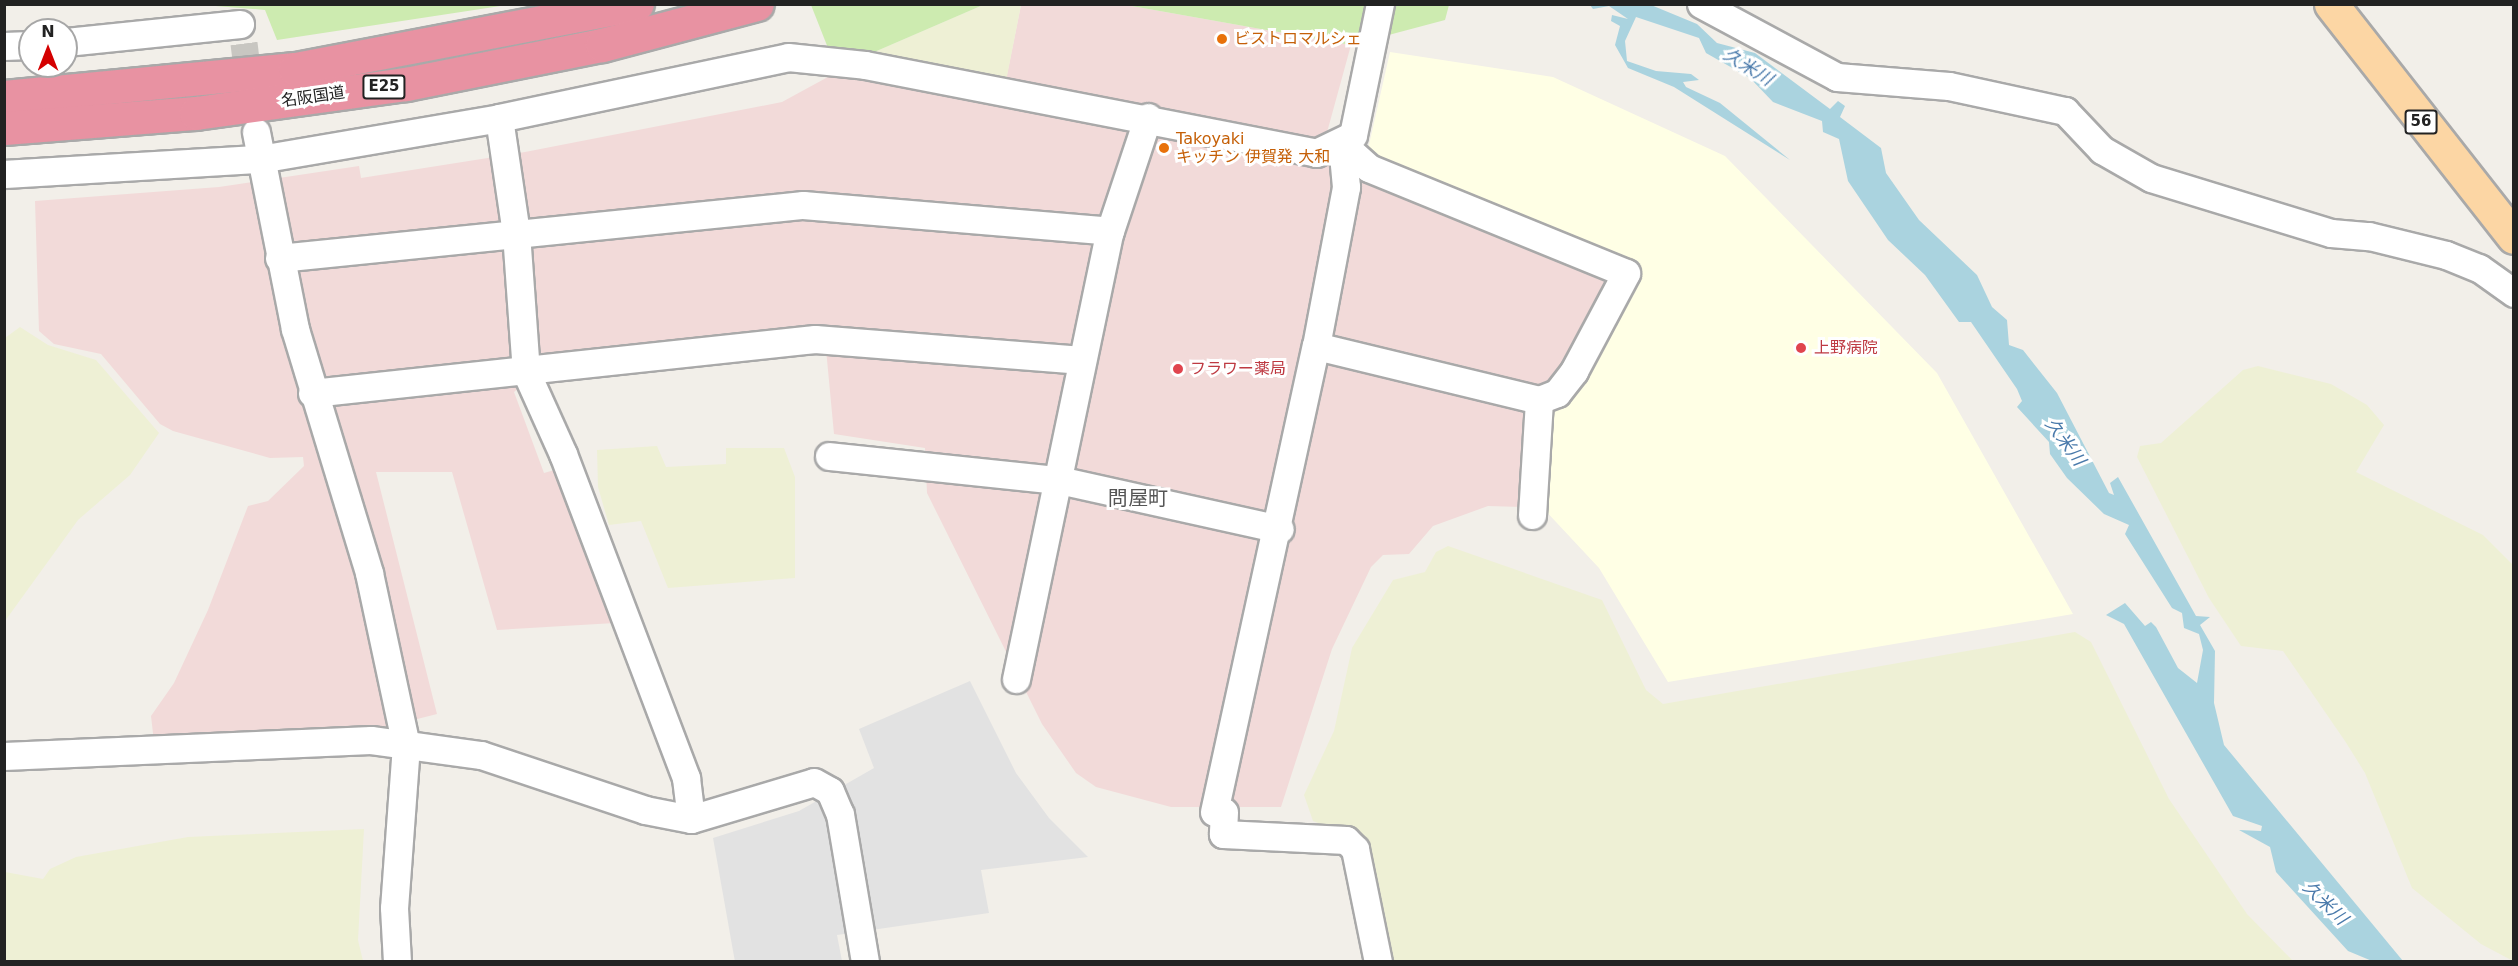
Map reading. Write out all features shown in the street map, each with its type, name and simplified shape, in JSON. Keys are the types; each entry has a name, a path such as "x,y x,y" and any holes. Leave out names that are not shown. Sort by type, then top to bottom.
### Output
{"highway":[{"name":"名阪国道","path":"4,97 295,69 501,34 637,4"},
{"name":"名阪国道","path":"4,128 196,113 406,84 602,45 757,4"}],"main road":[{"name":"56","path":"2331,4 2514,237"}],"street":[{"path":"1378,962 1355,849 1346,840 1224,834 1219,812 1280,529 1346,187 1342,144 1358,122 1380,4"},
{"path":"1701,4 1837,77 1949,86 2065,111 2102,150 2151,178 2331,233 2369,236 2446,255 2479,268 2514,293"},
{"path":"78,41 238,21"},
{"path":"4,174 260,159 499,118 788,57 866,65 1148,117 1299,152 1342,144"},
{"path":"1016,679 1110,231 1148,117"},
{"path":"499,118 516,233 526,372 563,454 686,778 691,819"},
{"path":"256,132 279,258 312,393 369,573 406,745 393,908 397,962"},
{"path":"1316,346 1539,400 1557,393 1574,371 1626,273 1369,168 1342,144"},
{"path":"279,258 803,205 1110,231"},
{"path":"312,393 526,372 815,339 1082,360"},
{"path":"1532,515 1539,400"},
{"path":"829,456 1059,480 1280,529"},
{"path":"4,756 371,740 481,755 645,810 691,819 805,781 824,786 840,814 865,962"}],"shaded area":[{"path":"983,5 1021,5 1006,81 872,53"},
{"path":"1021,5 1126,5 1351,45 1326,136 1380,189 1613,278 1522,507 1488,506 1433,526 1409,554 1383,555 1371,567 1332,649 1281,807 1171,807 1096,787 1076,773 1042,724 927,493 925,448 834,434 826,349 552,359 514,392 544,473 558,469 615,623 497,630 452,472 376,472 437,714 366,732 154,742 151,716 174,683 208,610 248,506 268,501 304,466 303,457 270,458 173,431 160,424 101,354 54,344 39,331 35,201 219,187 359,166 361,178 525,152 782,102 872,53 1006,80"},
{"path":"1390,52 1553,77 1725,156 1937,373 2073,614 1668,682 1599,568 1542,507 1549,402 1598,341 1640,268 1377,169 1366,158"},
{"path":"20,327 48,345 96,360 159,433 130,475 78,520 5,621 5,338"},
{"path":"2258,366 2331,384 2367,405 2384,425 2356,472 2483,535 2513,565 2513,961 2481,944 2412,888 2365,773 2345,741 2283,651 2241,646 2209,598 2137,457 2140,446 2161,443 2243,370"},
{"path":"657,446 666,467 726,464 726,448 784,448 795,477 795,578 668,588 641,521 609,525 598,487 597,450"},
{"path":"1448,546 1602,600 1646,690 1663,704 2075,632 2091,642 2169,799 2247,914 2293,961 1391,961 1371,850 1363,840 1313,821 1304,795 1334,731 1352,648 1393,580 1425,572 1436,552"},
{"path":"970,681 1016,773 1049,818 1088,857 981,870 989,913 837,935 842,961 735,962 713,838 799,811 874,768 859,729"},
{"path":"364,829 358,940 363,961 5,961 5,872 43,879 50,869 76,857 188,837"}],"green space":[{"path":"203,5 507,5 277,40 265,10"},
{"path":"811,5 983,5 872,53 828,48"},
{"path":"1126,5 1449,5 1445,20 1351,45"}],"water":[{"name":"久米川","path":"1590,5 1651,5 1697,24 1717,43 1755,53 1830,109 1838,101 1845,106 1840,117 1881,148 1886,173 1919,220 1977,275 1992,307 2007,320 2009,345 2023,350 2057,393 2109,493 2114,495 2110,483 2118,477 2196,616 2210,617 2200,625 2215,651 2214,703 2224,745 2403,961 2372,961 2348,951 2276,872 2270,847 2239,830 2261,831 2262,826 2233,816 2124,624 2106,615 2125,603 2145,626 2151,622 2178,668 2197,683 2203,650 2199,634 2184,628 2182,613 2172,608 2125,534 2129,525 2104,514 2067,478 2050,454 2049,442 2017,407 2022,401 2017,389 1971,322 1959,322 1925,275 1888,240 1848,181 1839,139 1823,132 1822,121 1773,102 1750,78 1706,53 1699,38 1636,17 1625,41 1627,61 1656,71 1691,74 1699,80 1683,82 1686,87 1720,103 1790,160 1674,87 1628,68 1615,45 1620,26 1611,21 1612,15 1628,19 1609,6 1593,9"}],"tunnel":[{"path":"244,43 250,92"}],"place":[{"name":"ビストロマルシェ","path":"1222,39"},
{"name":"Takoyaki キッチン 伊賀発 大和","path":"1164,148"},
{"name":"上野病院","path":"1801,348"},
{"name":"フラワー薬局","path":"1178,369"}],"district":[{"name":"問屋町","path":"1138,498"}]}
